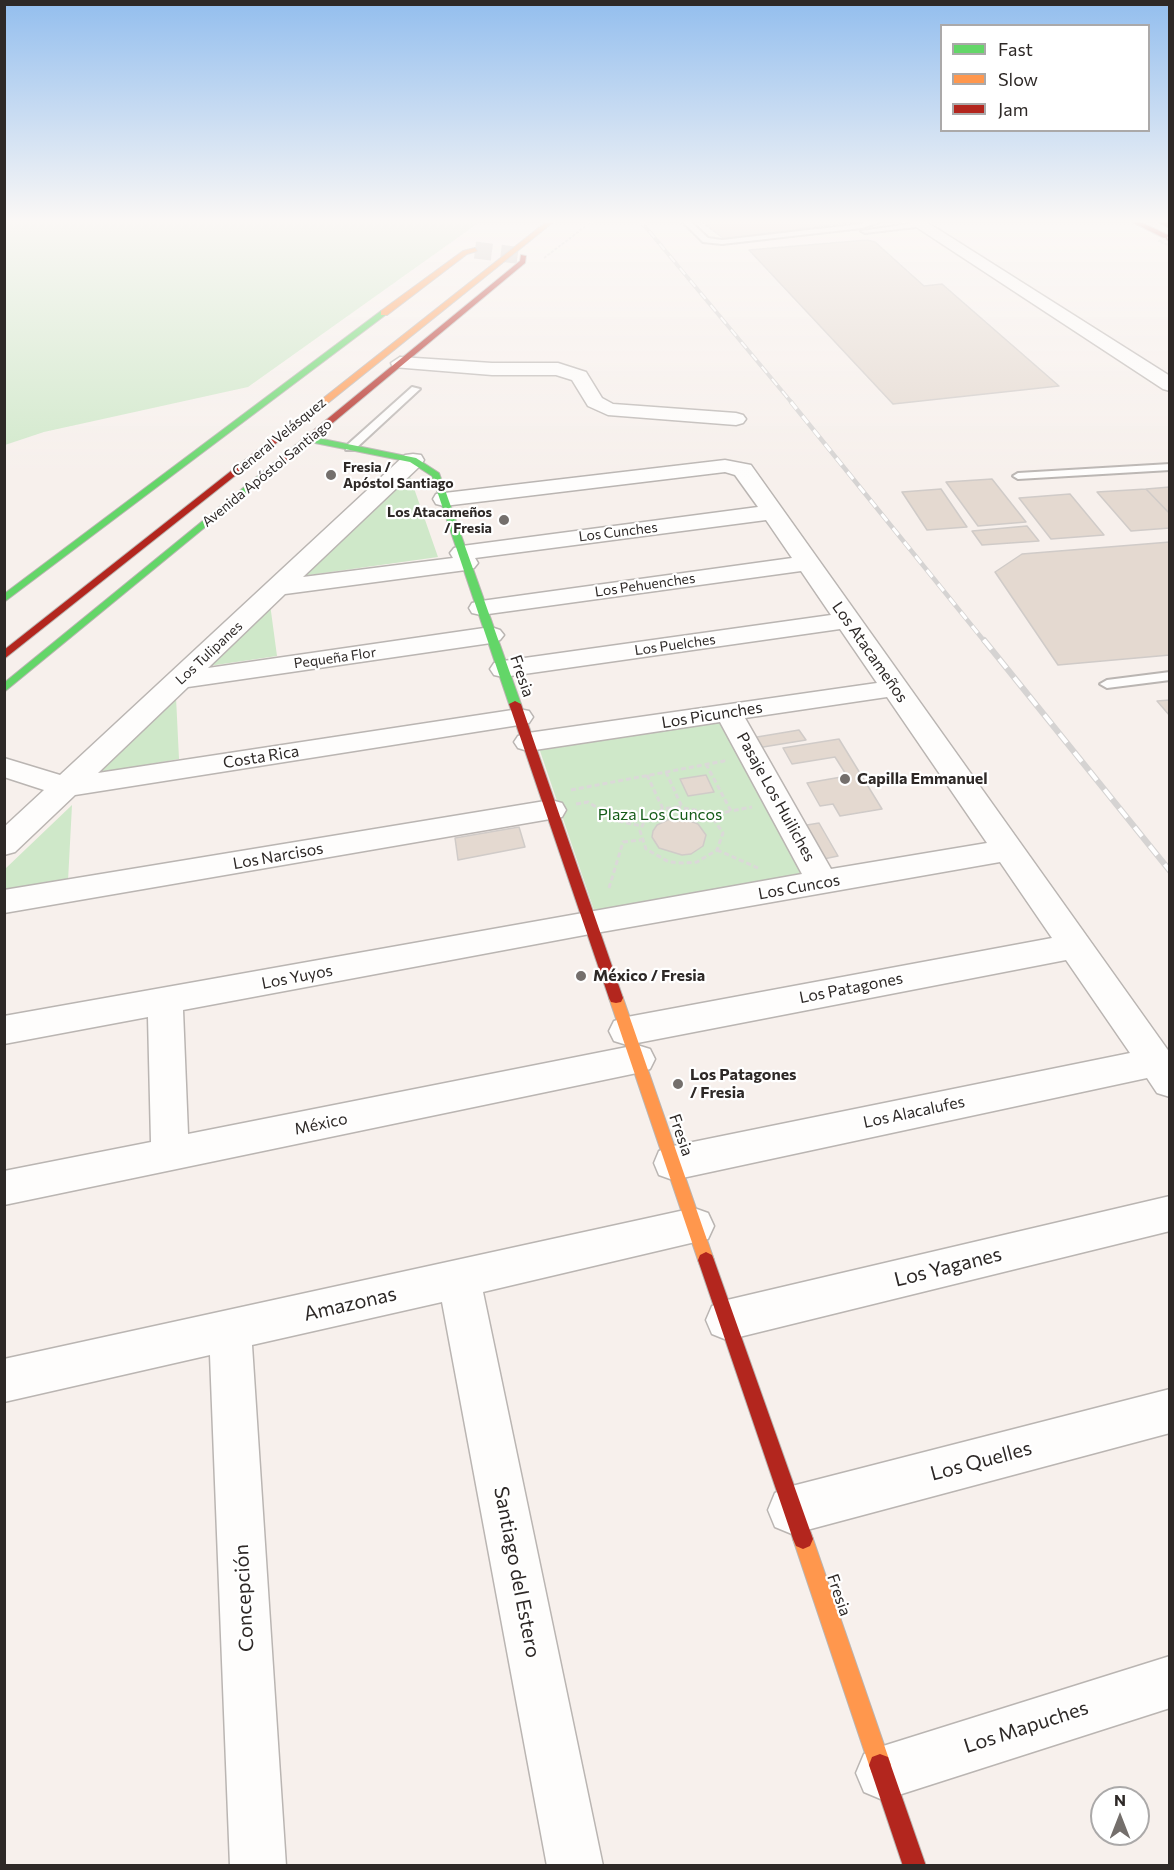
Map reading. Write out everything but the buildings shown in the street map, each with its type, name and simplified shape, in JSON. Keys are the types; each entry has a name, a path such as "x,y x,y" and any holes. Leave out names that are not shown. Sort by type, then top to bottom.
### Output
{"main road":[{"path":"4,600 393,306"},
{"name":"General Velásquez","path":"4,656 444,306"},
{"name":"Avenida Apóstol Santiago","path":"4,689 467,306"},
{"name":"Fresia","path":"308,440 412,460 433,471 524,729 560,803 598,910 632,1045 915,1866"}],"street":[{"path":"1049,306 1170,385"},
{"path":"400,363 492,369 558,369 579,376 595,402 608,409 659,415 736,419"},
{"name":"Los Tulipanes","path":"4,845 412,460"},
{"name":"Los Atacameños","path":"444,500 731,466 743,470 1162,1072"},
{"name":"Los Cunches","path":"277,588 773,512"},
{"name":"Los Pehuenches","path":"482,608 808,563"},
{"name":"Los Puelches","path":"503,669 848,620"},
{"name":"Pequeña Flor","path":"179,680 491,635"},
{"name":"Los Picunches","path":"524,729 698,717 895,688"},
{"name":"Pasaje Los Huiliches","path":"728,712 823,883"},
{"name":"Costa Rica","path":"4,767 66,787 524,729"},
{"name":"Los Narcisos","path":"4,902 560,803"},
{"name":"Los Cuncos","path":"598,910 823,883 1008,850"},
{"name":"Los Yuyos","path":"4,1030 165,1001 598,910"},
{"name":"Los Patagones","path":"632,1045 1074,946"},
{"path":"165,1001 170,1154"},
{"name":"México","path":"4,1188 170,1154 632,1045"},
{"name":"Los Alacalufes","path":"672,1162 1162,1072"},
{"name":"Los Yaganes","path":"727,1320 1170,1213"},
{"name":"Amazonas","path":"4,1381 694,1226"},
{"name":"Santiago del Estero","path":"459,1279 575,1866"},
{"name":"Concepción","path":"230,1331 258,1866"},
{"name":"Los Quelles","path":"792,1510 1170,1411"},
{"name":"Los Mapuches","path":"883,1773 1170,1682"}],"lane":[{"path":"350,448 415,389"},
{"path":"1018,476 1170,467"},
{"path":"1107,684 1170,676"}],"path":[{"path":"560,803 647,776 723,761 698,717"},
{"path":"706,764 731,811"},
{"path":"666,772 682,807"},
{"path":"647,776 663,809"},
{"path":"560,803 588,802 618,821 642,826"},
{"path":"709,816 779,802"},
{"path":"682,807 709,816 719,825 723,833 717,850 697,862 669,862 646,849 641,840 642,826 651,814 663,809 682,807"},
{"path":"598,910 623,842 641,840"},
{"path":"717,850 765,871"}],"green space":[{"path":"4,306 361,306 248,387 44,432 5,445"},
{"path":"409,474 438,557 302,576"},
{"path":"270,604 277,656 209,666"},
{"path":"176,697 179,759 94,774"},
{"name":"Plaza Los Cuncos","path":"725,717 816,878 596,916 538,745"},
{"path":"72,805 68,881 5,892 5,869"}],"railway":[{"path":"712,306 792,403"},
{"path":"791,402 985,642"},
{"path":"984,640 1170,871"}],"traffic: fast":[{"path":"4,599 384,313"},
{"path":"308,439 413,460 436,475 515,704"},
{"path":"4,689 267,473"}],"traffic: slow":[{"path":"384,313 393,306"},
{"path":"295,425 444,306"},
{"path":"616,998 706,1260"},
{"path":"803,1539 880,1765"}],"traffic: jam":[{"path":"267,473 469,306"},
{"path":"4,656 295,425"},
{"path":"515,704 616,998"},
{"path":"706,1260 803,1539"},
{"path":"880,1765 915,1866"}],"place":[{"name":"Fresia / Apóstol Santiago","path":"331,475"},
{"name":"Los Atacameños / Fresia","path":"504,520"},
{"name":"Capilla Emmanuel","path":"845,779"},
{"name":"México / Fresia","path":"581,976"},
{"name":"Los Patagones / Fresia","path":"678,1084"}]}
